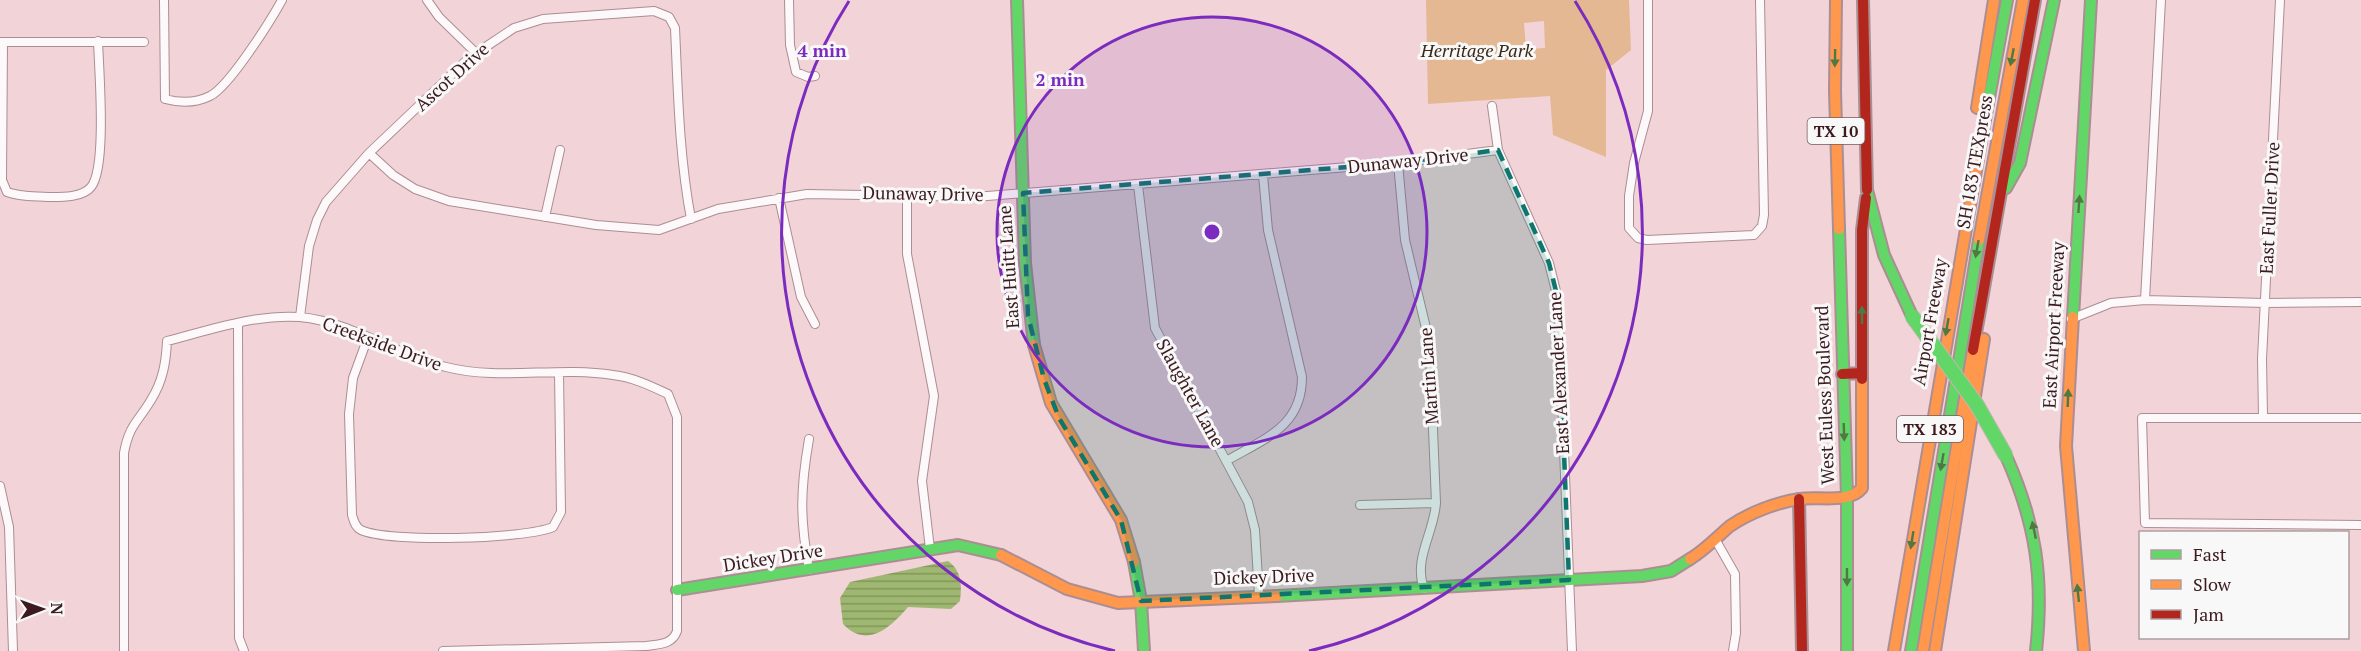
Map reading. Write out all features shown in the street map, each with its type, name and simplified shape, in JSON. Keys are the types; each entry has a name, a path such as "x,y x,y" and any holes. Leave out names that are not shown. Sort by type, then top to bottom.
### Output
{"main road":[{"name":"East Huitt Lane","path":"1017,0 1028,315 1044,379 1059,418 1121,520 1133,554 1141,601 1143,651"},
{"name":"West Euless Boulevard","path":"1836,0 1835,91 1847,497 1857,494 1864,483 1862,230 1868,190 1863,0"},
{"path":"1968,207 1971,147 1995,0"},
{"name":"Airport Freeway","path":"1894,651 1968,207 2007,0"},
{"name":"SH 183 TEXpress","path":"1911,651 1988,184 2023,0"},
{"name":"SH 183 TEXpress","path":"1923,651 2000,186 2035,0"},
{"name":"TX 183","path":"1935,651 2006,188 2042,0"},
{"path":"2006,188 2020,163 2054,0"},
{"name":"East Airport Freeway","path":"2084,651 2069,502 2066,446 2071,319 2091,0"},
{"path":"1868,190 1881,250 1893,286 1977,405 2023,492 2039,557 2041,589 2036,651"},
{"path":"1842,374 1862,374"},
{"path":"1847,497 1847,651"},
{"name":"Dickey Drive","path":"677,590 958,545 989,549 1060,586 1094,600 1118,603 1259,595 1424,590 1569,580 1671,571 1748,515 1799,499 1847,497"},
{"path":"1799,499 1802,651"}],"street":[{"path":"164,0 165,99 194,101 214,94 233,72 282,0"},
{"path":"427,0 439,17 476,53"},
{"path":"789,0 790,45 796,72 808,77 815,76"},
{"path":"1648,0 1648,111 1634,163 1629,196 1629,228 1638,238 1647,240 1754,235 1762,226 1764,215 1760,0"},
{"path":"2145,300 2161,0"},
{"name":"East Fuller Drive","path":"2263,416 2262,358 2280,0"},
{"name":"Ascot Drive","path":"300,317 304,270 317,220 345,177 476,53 514,28 543,19 654,11 669,17 675,28 684,183 691,219"},
{"path":"98,41 100,154 97,177 90,188 82,194 57,197 16,196 7,192 2,180 2,42 98,41 144,42"},
{"name":"East Alexander Lane","path":"1492,106 1498,150 1549,263 1558,299 1572,651"},
{"path":"545,217 560,150"},
{"name":"Dunaway Drive","path":"369,153 393,175 415,189 449,201 545,217 640,230 659,230 718,209 779,198 838,192 975,196 1023,193 1398,163 1498,150"},
{"name":"Martin Lane","path":"1398,163 1405,240 1426,328 1430,356 1436,503 1435,520 1422,552 1419,570 1424,590"},
{"path":"1228,460 1273,434 1289,420 1295,412 1302,389 1302,376 1268,230 1263,175"},
{"name":"Slaughter Lane","path":"1138,185 1155,328 1228,460 1248,502 1253,518 1259,595"},
{"path":"907,195 907,254 934,396 921,481 930,549"},
{"path":"779,198 801,297 815,324"},
{"path":"2071,319 2110,303 2145,300 2265,303 2361,302"},
{"name":"Creekside Drive","path":"124,651 124,453 128,431 152,399 161,381 166,360 167,341 271,318 300,317 341,326 404,354 448,368 499,374 614,375 648,384 668,394 677,417 677,590"},
{"path":"238,324 239,638 244,651"},
{"path":"368,337 353,378 349,414 350,500 354,524 362,531 404,538 523,534 546,530 555,525 561,512 559,373"},
{"path":"2361,418 2263,416 2142,418 2145,523 2361,525"},
{"path":"809,439 802,483 801,524 809,570"},
{"path":"0,486 9,527 13,651"},
{"path":"1360,505 1436,503"},
{"path":"1715,539 1735,574 1736,633 1733,651"},
{"path":"443,651 646,646 666,643 675,638 677,631 677,590"}],"highlighted area":[{"path":"1498,150 1549,263 1558,299 1569,580 1141,601 1121,520 1059,418 1044,379 1028,316 1023,193 1398,163"}],"green space":[{"name":"Herritage Park","path":"1426,0 1629,0 1631,50 1606,70 1606,157 1553,135 1550,96 1428,104","holes":["1544,21 1545,48 1526,49 1524,23"]}],"shaded area":[{"path":"948,561 956,569 961,584 960,601 951,609 908,607 886,628 869,635 861,635 843,624 840,598 850,582"}],"traffic: fast":[{"path":"1017,0 1025,263 1034,345"},
{"path":"1980,147 2007,0"},
{"path":"2006,188 2020,163 2054,0"},
{"path":"2073,317 2091,0"},
{"path":"1867,190 1884,255 1912,316"},
{"path":"1839,229 1847,497"},
{"path":"1911,651 1979,240"},
{"path":"1912,316 1977,405 2006,456"},
{"path":"2006,456 2024,504 2035,551 2039,599 2036,651"},
{"path":"1847,497 1847,651"},
{"path":"677,590 958,545 1001,555"},
{"path":"1277,596 1642,576 1671,571 1690,559"},
{"path":"1134,562 1141,601 1144,651"}],"traffic: slow":[{"path":"1836,0 1835,91 1839,229"},
{"path":"1977,108 1994,0"},
{"path":"1979,240 2023,0"},
{"path":"1894,651 1980,147"},
{"path":"2073,317 2066,446 2084,651"},
{"path":"1935,651 1984,339"},
{"path":"1034,345 1051,403 1121,520 1134,562"},
{"path":"1923,651 1973,350"},
{"path":"1690,559 1730,526 1763,509 1800,499 1842,498 1862,488 1862,379"},
{"path":"1001,555 1067,589 1118,603 1277,596"}],"traffic: jam":[{"path":"1863,0 1867,190"},
{"path":"1973,350 2035,0"},
{"path":"1862,379 1862,230 1866,198"},
{"path":"1842,374 1862,373"},
{"path":"1799,499 1802,651"}]}
